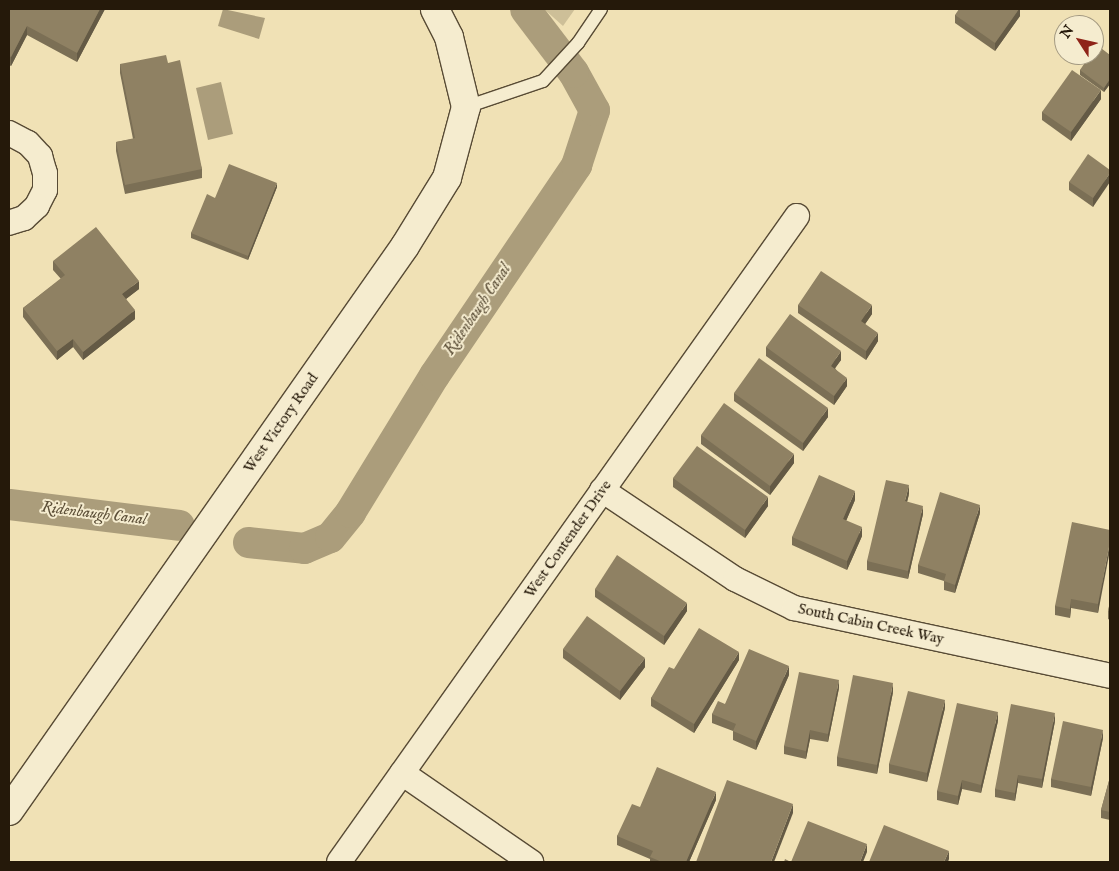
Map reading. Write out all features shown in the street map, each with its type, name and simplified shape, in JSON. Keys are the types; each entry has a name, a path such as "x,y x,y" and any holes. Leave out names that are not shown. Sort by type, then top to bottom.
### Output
{"main road":[{"name":"West Victory Road","path":"9,812 405,246 447,178 466,107 449,37 435,9"}],"street":[{"path":"9,133 28,143 40,156 45,173 44,190 37,206 24,218 9,223"},
{"name":"West Contender Drive","path":"339,862 797,216"},
{"name":"South Cabin Creek Way","path":"602,490 735,579 794,608 1110,676"},
{"path":"402,773 531,862"}],"lane":[{"path":"466,107 543,81 578,43 601,9"}],"shaded area":[{"path":"223,9 265,18 259,39 218,26"},
{"path":"544,9 575,9 563,26"},
{"path":"221,82 233,134 208,140 196,88"}],"building":[{"path":"9,9 100,9 77,53 27,26 11,57 9,56"},
{"path":"959,9 1019,9 995,43 955,15"},
{"path":"1104,50 1110,55 1110,79 1104,88 1080,70 1083,65 1104,65"},
{"path":"166,55 168,63 180,60 202,169 125,185 116,142 135,138 120,64"},
{"path":"1072,70 1101,90 1071,132 1042,112"},
{"path":"1088,154 1110,170 1110,173 1093,198 1069,182"},
{"path":"229,164 277,183 248,256 191,233 207,194 215,198"},
{"path":"96,227 139,281 122,294 135,310 83,352 73,339 57,351 23,308 65,275 53,261"},
{"path":"821,271 872,305 861,321 878,333 866,351 798,305"},
{"path":"790,314 841,351 831,366 847,378 834,396 766,347"},
{"path":"759,358 828,408 803,443 734,393"},
{"path":"724,403 794,454 770,486 701,435"},
{"path":"697,446 768,497 745,530 673,478"},
{"path":"819,475 855,491 843,519 862,527 847,561 792,537"},
{"path":"886,480 909,485 905,501 923,506 908,571 867,561"},
{"path":"940,492 980,505 955,585 944,581 946,574 918,565"},
{"path":"1072,522 1110,530 1110,542 1098,604 1071,599 1070,609 1055,606"},
{"path":"617,555 687,603 664,636 595,589"},
{"path":"587,616 645,658 620,691 563,649"},
{"path":"699,628 739,652 694,724 651,698 669,667 674,669"},
{"path":"749,649 789,666 756,741 733,731 736,724 712,714 718,701 725,704"},
{"path":"799,672 839,680 828,734 810,730 806,751 784,746"},
{"path":"853,675 893,683 877,765 837,757"},
{"path":"908,691 945,700 927,773 889,764"},
{"path":"957,703 998,712 981,785 962,780 958,796 937,791"},
{"path":"1011,704 1055,713 1042,779 1018,775 1015,793 995,789"},
{"path":"1063,721 1103,730 1091,787 1051,779"},
{"path":"657,767 716,792 686,862 662,862 650,857 653,851 617,836 632,804 640,807"},
{"path":"1110,777 1110,812 1101,810"},
{"path":"727,780 793,804 771,862 696,862"},
{"path":"808,821 867,844 860,862 791,862"},
{"path":"884,825 949,851 944,862 869,862"}],"waterway":[{"name":"Ridenbaugh Canal","path":"248,542 304,548 330,537 350,512 434,375 576,165 594,110 573,72 525,9"},
{"name":"Ridenbaugh Canal","path":"9,504 179,525"}]}
